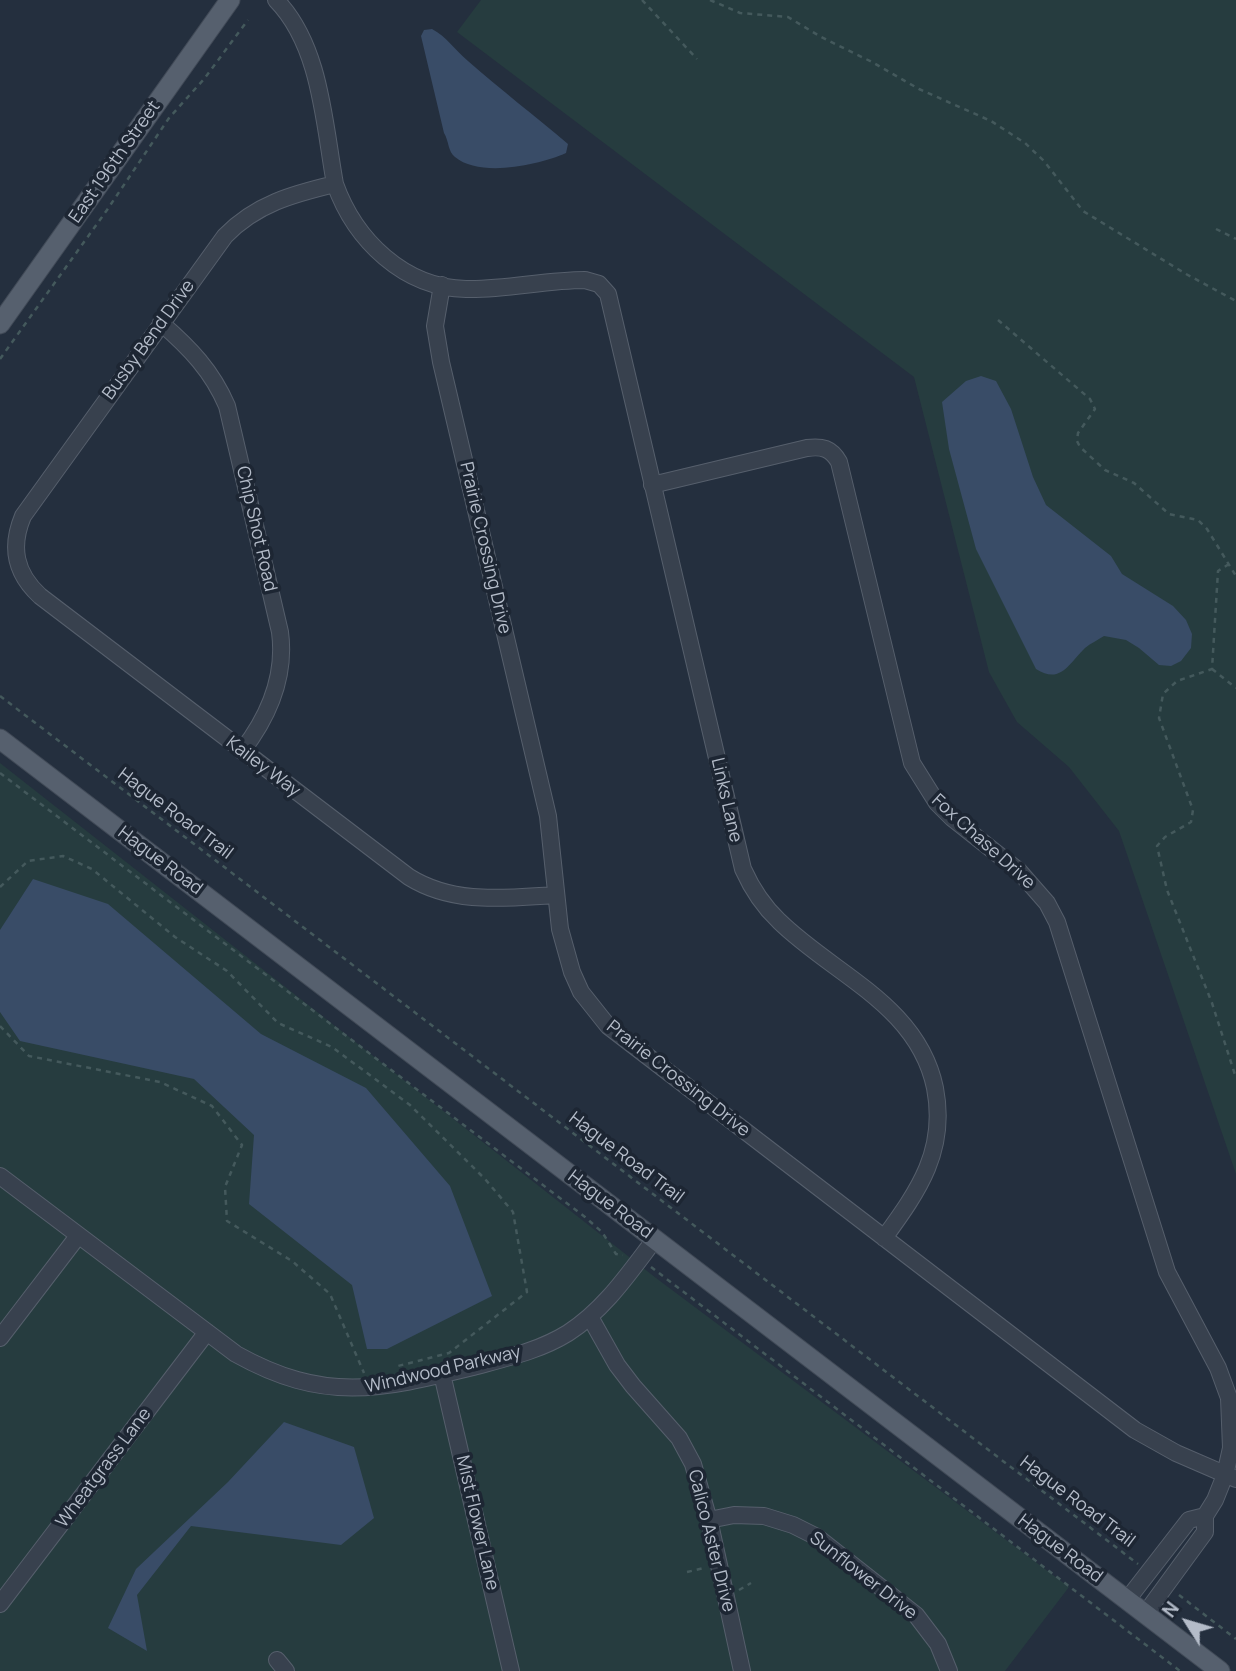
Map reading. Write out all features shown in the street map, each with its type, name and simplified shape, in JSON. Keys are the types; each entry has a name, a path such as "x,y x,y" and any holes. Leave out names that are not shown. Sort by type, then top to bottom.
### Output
{"main road":[{"name":"East 196th Street","path":"0,324 230,0"},
{"name":"Hague Road","path":"0,739 1220,1671"}],"street":[{"path":"276,0 296,27 312,66 335,184 349,215 372,247 399,268 442,285"},
{"name":"Busby Bend Drive","path":"15,552 23,516 225,236 246,217 279,199 335,184"},
{"name":"Links Lane","path":"442,285 486,289 575,280 591,281 608,294 743,869 751,886 778,921 869,991 902,1021 925,1056 932,1073 938,1108 934,1150 926,1176 884,1238"},
{"name":"Prairie Crossing Drive","path":"442,285 435,326 441,362 548,816 560,929 572,972 581,992 608,1026 1135,1430 1166,1448 1231,1477"},
{"name":"Chip Shot Road","path":"161,323 201,361 227,406 280,632 282,649 277,685 264,719 242,751"},
{"name":"Fox Chase Drive","path":"652,485 807,448 818,446 829,449 839,462 912,763 937,803 1019,871 1035,887 1057,922 1167,1272 1218,1368 1228,1398 1231,1477 1205,1516 1205,1532 1146,1614"},
{"name":"Kailey Way","path":"15,552 23,576 40,596 422,886 472,899 555,895"},
{"name":"Windwood Parkway","path":"0,1176 236,1354 256,1366 317,1386 380,1388 517,1355 547,1344 590,1317 617,1290 655,1240"},
{"path":"0,1338 78,1236"},
{"name":"Calico Aster Drive","path":"590,1317 632,1386 668,1425 687,1452 700,1484 742,1671"},
{"name":"Wheatgrass Lane","path":"0,1605 207,1332"},
{"name":"Mist Flower Lane","path":"442,1374 511,1671"},
{"name":"Sunflower Drive","path":"709,1520 734,1515 764,1516 817,1536 916,1615 938,1644 949,1671"},
{"name":"Fox Chase Drive","path":"1127,1600 1189,1520 1205,1516"}],"path":[{"path":"642,0 697,59"},
{"path":"710,0 740,13 788,17 919,89 991,121 1025,143 1044,161 1083,211 1236,301"},
{"path":"0,359 169,118 204,79 248,20"},
{"path":"1216,229 1236,239"},
{"path":"998,320 1094,405 1095,409 1078,433 1077,441 1080,447 1105,470 1134,483 1169,514 1198,520 1207,528 1236,576"},
{"path":"1212,669 1218,571 1228,564"},
{"path":"1212,669 1236,688"},
{"path":"1212,669 1177,681 1163,694 1159,718 1193,810 1191,822 1165,837 1157,846 1167,890 1212,1003 1236,1078"},
{"name":"Hague Road Trail","path":"0,696 1138,1564 1146,1575"},
{"path":"0,773 585,1217 602,1232 616,1254 640,1259 1180,1671"},
{"path":"0,887 27,861 64,856 92,869 175,937 227,971 278,1023 332,1047 410,1105 485,1179 513,1212 527,1292 449,1353 389,1368"},
{"path":"0,1026 29,1056 118,1076 160,1082 212,1107 242,1145 225,1187 227,1221 292,1261 330,1294 365,1375"},
{"path":"687,1572 718,1563"},
{"path":"738,1590 751,1583"},
{"path":"1164,1588 1180,1595 1236,1639"}],"green space":[{"path":"481,0 1236,0 1236,1174 1119,831 1069,767 1017,722 989,672 914,377 457,32"},
{"path":"0,763 656,1278 1069,1587 1005,1671 0,1671"}],"water":[{"path":"432,29 568,144 566,153 541,162 494,168 479,167 455,157 444,133 421,36 424,30"},
{"path":"981,376 996,381 1011,409 1033,477 1046,505 1111,556 1122,574 1173,606 1186,620 1192,634 1191,648 1181,661 1171,666 1159,665 1126,640 1104,636 1085,648 1058,673 1052,675 1036,669 976,549 949,449 942,402 966,381"},
{"path":"33,879 108,904 261,1034 366,1088 450,1186 492,1296 387,1349 367,1349 352,1285 249,1204 254,1135 194,1079 20,1041 0,1012 0,930"},
{"path":"284,1422 354,1447 374,1518 341,1545 191,1526 137,1595 147,1651 108,1628 136,1569 228,1482"}]}
